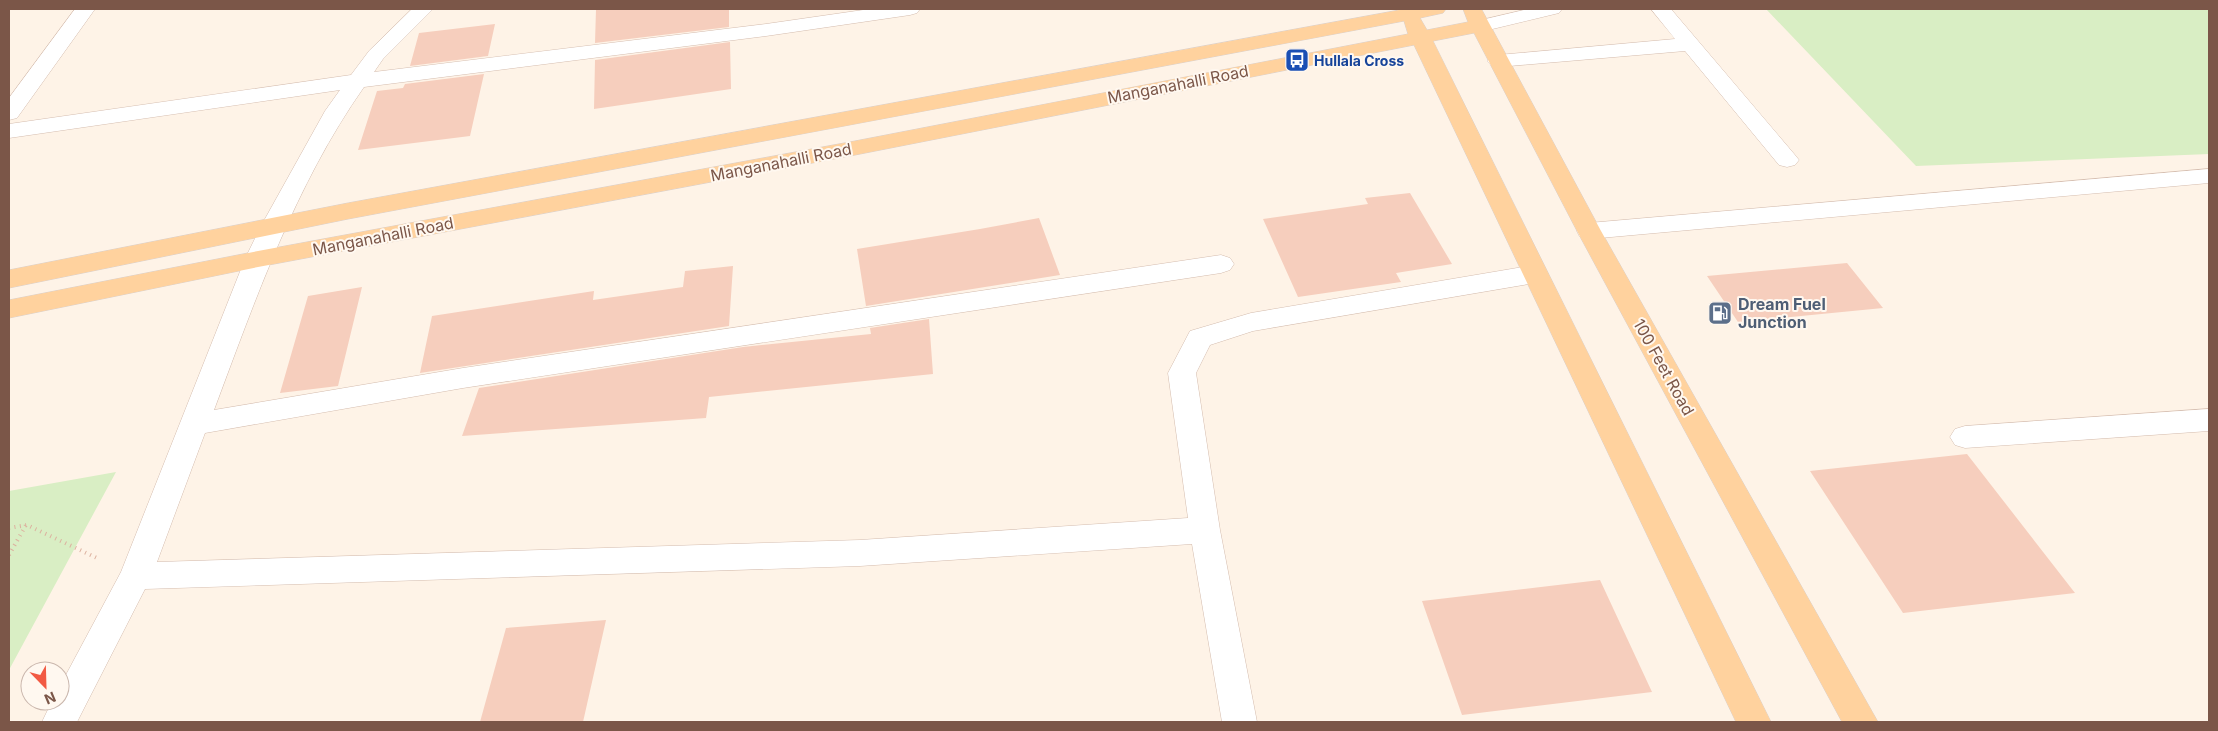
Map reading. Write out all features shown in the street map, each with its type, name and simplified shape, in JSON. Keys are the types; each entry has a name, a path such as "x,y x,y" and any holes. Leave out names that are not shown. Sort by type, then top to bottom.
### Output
{"main road":[{"name":"Manganahalli Road","path":"9,279 273,226 1407,11 1436,9"},
{"path":"1407,11 1754,722"},
{"name":"Manganahalli Road","path":"9,309 258,259 855,148 1421,37 1476,17"},
{"name":"100 Feet Road","path":"1476,17 1498,62 1589,231 1861,722"}],"street":[{"path":"12,105 85,9"},
{"path":"59,722 136,576 258,259 273,226 336,111 376,56 423,9"},
{"path":"9,131 358,81 766,30 910,9"},
{"name":"Manganahalli Road","path":"1476,17 1552,9"},
{"path":"1661,9 1787,160"},
{"path":"1498,62 1690,44"},
{"path":"1589,231 2209,176"},
{"path":"195,424 463,378 1221,264"},
{"path":"1240,722 1205,530 1182,373 1200,338 1251,322 1535,274"},
{"path":"1965,437 2209,420"},
{"path":"136,576 860,553 1205,530"}],"path":[{"path":"9,528 27,525 136,576"},
{"path":"9,556 27,525"}],"green space":[{"path":"1766,9 2209,9 2209,154 1916,166"},
{"path":"116,472 9,670 9,491"}],"building":[{"path":"596,9 729,9 729,27 595,43"},
{"path":"495,24 488,56 410,66 419,33"},
{"path":"730,42 731,89 594,109 595,60"},
{"path":"484,74 470,136 358,150 377,91 403,88 405,84"},
{"path":"1410,193 1452,264 1396,273 1401,282 1298,297 1263,219 1368,204 1365,198"},
{"path":"1039,218 1060,275 866,306 857,249"},
{"path":"1847,263 1883,308 1738,322 1707,276"},
{"path":"733,266 729,326 420,373 432,316 594,291 593,300 683,287 685,271"},
{"path":"362,287 338,386 280,393 308,296"},
{"path":"929,319 933,374 709,397 706,418 462,436 479,388 743,347 871,334 870,328"},
{"path":"1967,454 2075,593 1903,613 1810,471"},
{"path":"1600,580 1652,692 1462,715 1422,601"},
{"path":"606,620 583,722 480,722 506,628"}],"place":[{"name":"Hullala Cross","path":"1297,60"},
{"name":"Dream Fuel Junction","path":"1720,313"}]}
